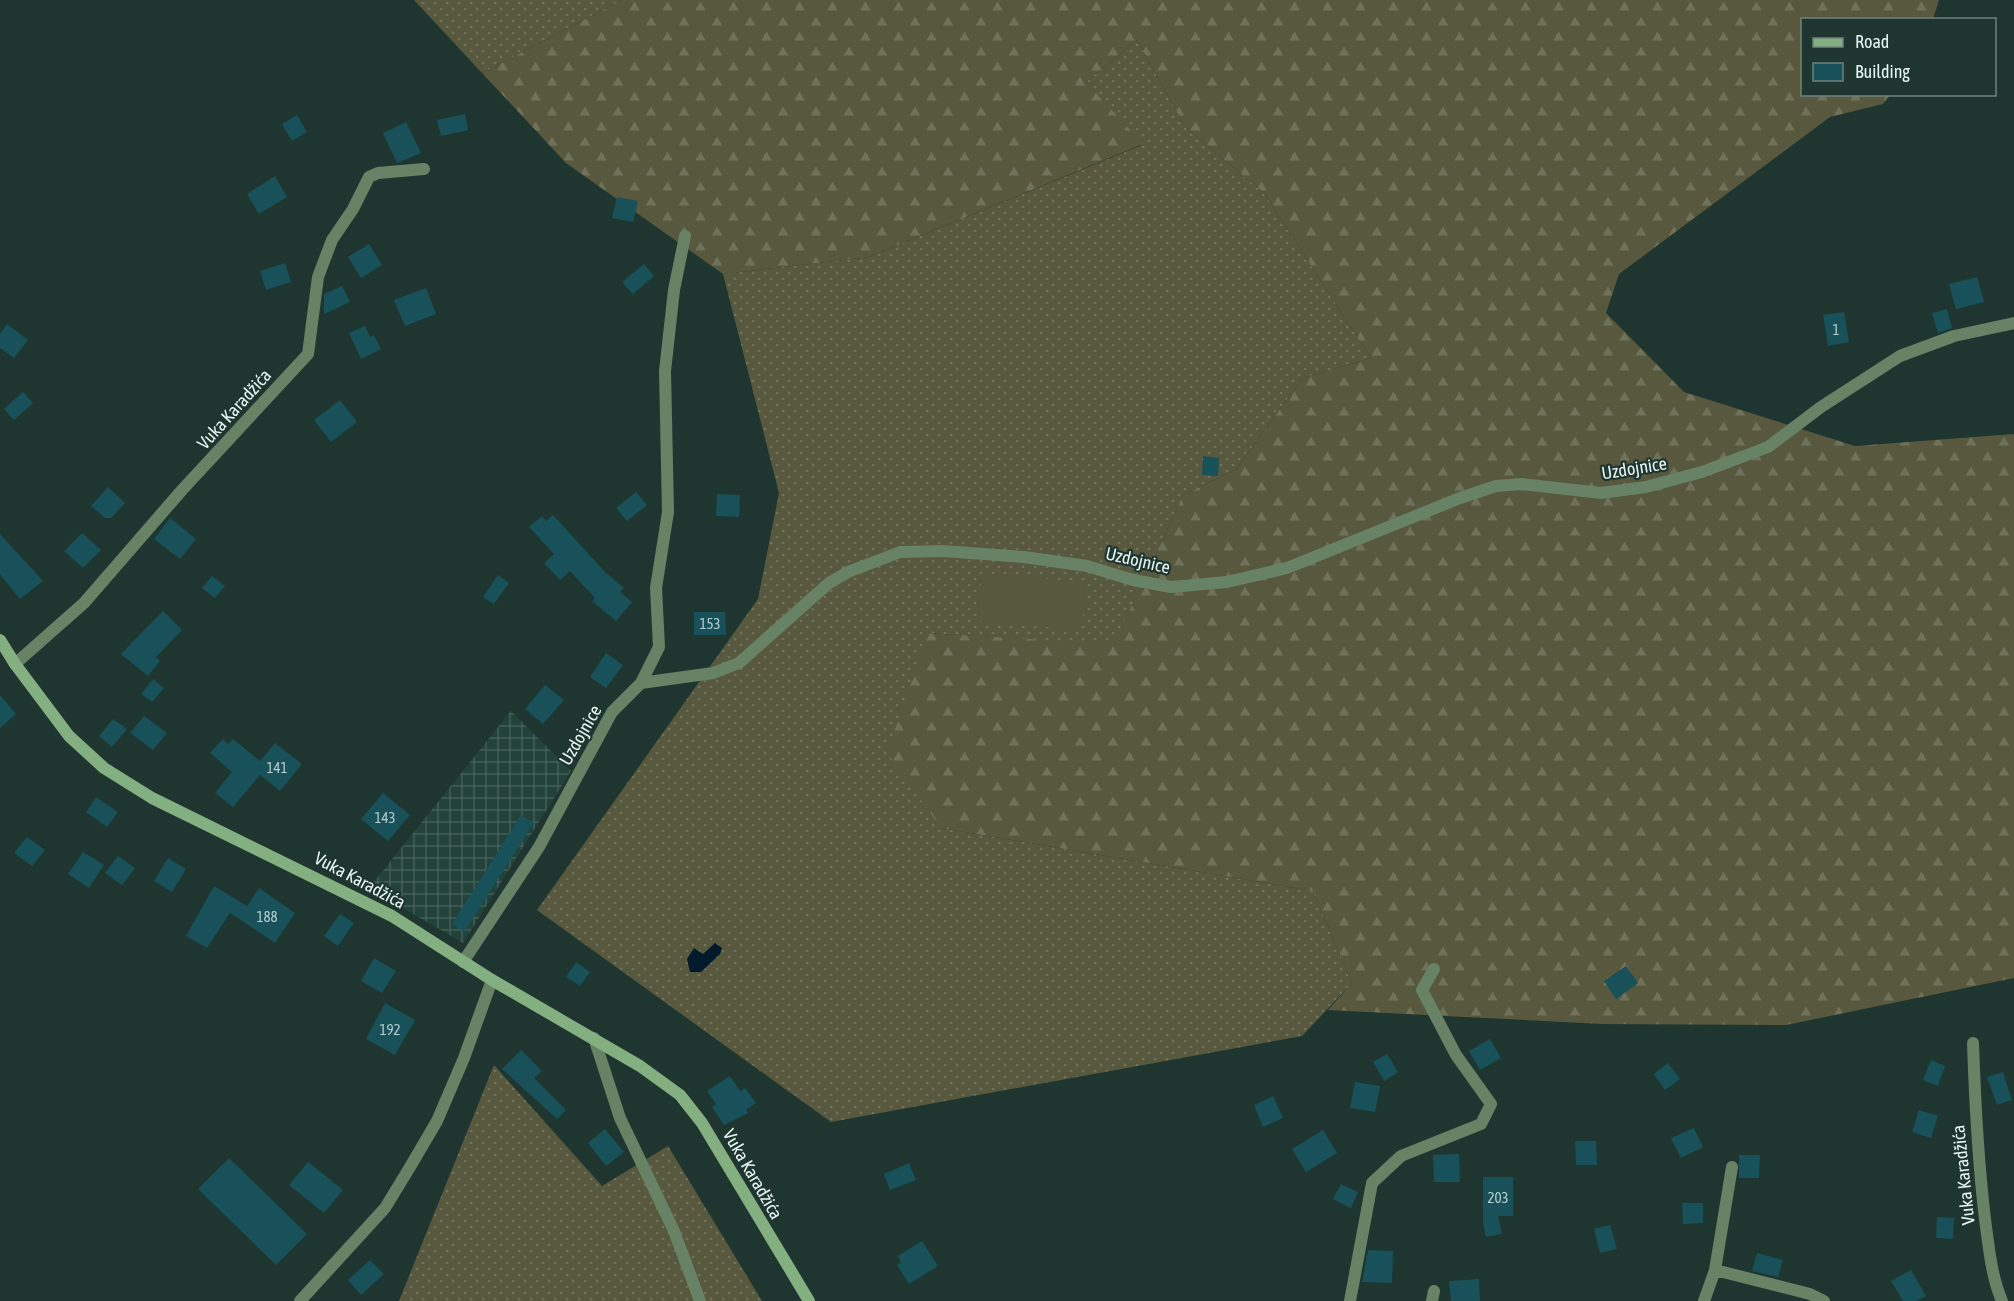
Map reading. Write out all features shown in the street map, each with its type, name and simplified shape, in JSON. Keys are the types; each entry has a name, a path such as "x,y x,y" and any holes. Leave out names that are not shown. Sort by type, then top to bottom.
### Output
{"street":[{"name":"Vuka Karadžića","path":"15,664 84,603 182,490 308,354 318,277 332,240 353,209 369,177 378,173 424,169"},
{"path":"641,683 659,647 656,588 668,512 665,371 674,290 685,236"},
{"name":"Uzdojnice","path":"464,962 539,847 612,712 641,683 713,673 739,663 829,583 848,572 900,552 943,551 1024,557 1087,566 1133,580 1171,587 1227,582 1287,568 1460,498 1496,486 1522,484 1601,493 1646,487 1702,472 1768,447 1821,407 1900,356 1954,336 2014,323"},
{"name":"Vuka Karadžića","path":"0,640 15,664 69,736 104,768 152,798 393,916 492,980 594,1038 680,1095 702,1123 809,1301"},
{"path":"1350,1301 1372,1183 1401,1156 1481,1124 1491,1104 1456,1055 1422,990 1434,969"},
{"path":"300,1301 385,1208 411,1167 442,1111 465,1058 492,980"},
{"path":"594,1038 620,1118 674,1231 700,1301"},
{"name":"Vuka Karadžića","path":"1973,1043 1976,1134 1983,1200 1993,1280 2002,1301"},
{"path":"1704,1301 1715,1270 1732,1167"},
{"path":"1715,1270 1810,1294 1824,1301"}],"shaded area":[{"path":"511,711 571,771 463,943 369,888"}],"green space":[{"path":"414,0 622,0 482,73"},
{"path":"622,0 1939,0 1933,18 1801,18 1801,96 1889,96 1883,104 1830,117 1619,274 1606,313 1684,392 1855,446 2014,434 2014,978 1786,1025 1602,1024 1328,1010 1352,983 1313,891 941,828 887,753 928,633 1114,644 1183,495 1236,469 1303,378 1371,358 1264,193 1185,127 1137,40 1086,82 1143,144 869,257 723,274 566,163 482,73"},
{"path":"1137,40 1185,127 1264,193 1371,358 1303,378 1236,469 1183,495 1114,645 928,633 941,828 1313,891 1352,983 1302,1036 831,1122 537,910 758,599 779,493 723,274 869,257 1142,145 1086,82"},
{"path":"982,573 1086,582 1082,630 977,621"},
{"path":"494,1065 602,1186 668,1146 762,1301 399,1301"}],"water":[{"path":"715,943 722,948 720,954 701,972 690,972 687,959 694,948 703,954"}],"building":[{"path":"465,114 468,130 441,136 437,120"},
{"path":"297,115 307,132 292,141 282,124"},
{"path":"406,122 421,153 397,163 383,133"},
{"path":"275,176 287,197 259,214 247,194"},
{"path":"617,197 638,201 633,222 612,218"},
{"path":"369,244 382,265 361,278 348,257"},
{"path":"285,263 291,282 266,290 260,271"},
{"path":"644,264 654,276 633,294 622,282"},
{"path":"1977,277 1984,302 1956,309 1949,284"},
{"path":"342,286 350,302 324,314 324,294"},
{"path":"426,288 436,314 405,326 394,300"},
{"path":"1947,309 1952,328 1938,333 1932,313"},
{"path":"1844,312 1849,342 1828,346 1823,315"},
{"path":"7,324 28,340 14,358 0,348 0,334"},
{"path":"365,326 370,337 374,335 381,349 361,359 349,333"},
{"path":"23,392 33,403 14,420 4,409"},
{"path":"340,400 357,422 331,442 314,420"},
{"path":"1203,456 1219,458 1218,476 1202,475"},
{"path":"108,487 125,503 111,518 105,518 91,506"},
{"path":"636,492 647,505 627,521 616,508"},
{"path":"717,494 740,495 739,517 716,516"},
{"path":"553,515 605,572 624,588 620,592 632,602 616,621 592,601 595,598 570,571 560,580 544,563 554,554 529,527 542,516 546,521"},
{"path":"170,518 196,539 180,559 154,539"},
{"path":"82,533 101,550 83,568 64,551"},
{"path":"0,534 43,581 20,599 0,574"},
{"path":"498,575 509,583 494,604 483,597"},
{"path":"212,576 225,586 215,598 202,588"},
{"path":"163,611 182,630 156,657 160,661 148,676 121,654"},
{"path":"694,612 725,612 726,635 694,635"},
{"path":"606,653 623,665 606,688 590,677"},
{"path":"153,679 164,688 152,702 141,694"},
{"path":"545,685 564,700 543,724 525,709"},
{"path":"0,695 16,714 0,728"},
{"path":"144,716 167,733 153,750 130,733"},
{"path":"113,719 127,729 112,747 99,736"},
{"path":"223,739 228,744 233,739 260,761 275,743 302,764 280,791 260,775 233,807 215,793 232,772 210,753"},
{"path":"383,793 410,815 388,841 361,819"},
{"path":"96,797 118,812 107,827 86,812"},
{"path":"521,815 534,823 464,932 452,924"},
{"path":"27,837 45,850 32,866 14,853"},
{"path":"83,852 104,865 89,888 68,874"},
{"path":"118,856 135,868 122,885 105,873"},
{"path":"168,858 186,869 172,892 154,881"},
{"path":"214,886 247,906 259,888 295,913 275,943 230,913 207,948 186,936"},
{"path":"340,914 354,923 338,946 324,936"},
{"path":"374,958 396,971 382,993 361,981"},
{"path":"576,962 590,972 580,986 566,977"},
{"path":"1626,966 1638,983 1616,999 1604,981"},
{"path":"385,1003 415,1020 395,1055 366,1039"},
{"path":"1490,1039 1501,1058 1480,1070 1469,1051"},
{"path":"521,1050 542,1071 534,1078 566,1110 557,1119 502,1069"},
{"path":"1387,1054 1398,1072 1384,1081 1373,1062"},
{"path":"1931,1060 1945,1066 1938,1086 1923,1080"},
{"path":"1668,1063 1680,1079 1665,1090 1654,1074"},
{"path":"2003,1072 2012,1100 1997,1105 1987,1077"},
{"path":"730,1076 740,1091 745,1088 756,1103 746,1110 748,1113 724,1125 712,1107 716,1104 707,1091"},
{"path":"1355,1082 1380,1086 1375,1112 1350,1108"},
{"path":"1273,1096 1283,1118 1263,1127 1254,1105"},
{"path":"1919,1110 1938,1116 1931,1138 1912,1132"},
{"path":"1694,1128 1703,1147 1681,1158 1671,1138"},
{"path":"605,1129 624,1152 606,1166 588,1143"},
{"path":"1323,1130 1337,1153 1306,1172 1292,1149"},
{"path":"1575,1141 1596,1141 1597,1165 1576,1165"},
{"path":"1459,1154 1460,1182 1434,1182 1433,1155"},
{"path":"1739,1155 1760,1155 1759,1178 1739,1178"},
{"path":"229,1158 307,1234 276,1265 198,1189"},
{"path":"308,1162 343,1190 324,1213 289,1185"},
{"path":"909,1163 916,1180 890,1190 884,1174"},
{"path":"1483,1177 1513,1177 1513,1216 1498,1216 1502,1234 1486,1237 1483,1223"},
{"path":"1341,1184 1358,1192 1351,1208 1333,1199"},
{"path":"1682,1203 1703,1203 1703,1223 1683,1224"},
{"path":"1937,1217 1954,1218 1953,1239 1936,1238"},
{"path":"1610,1225 1617,1249 1600,1253 1594,1229"},
{"path":"922,1241 938,1266 909,1284 897,1265 901,1263 898,1256"},
{"path":"1368,1250 1393,1251 1392,1283 1362,1282"},
{"path":"1757,1253 1783,1260 1778,1277 1752,1271"},
{"path":"370,1260 384,1274 361,1295 348,1280"},
{"path":"1911,1270 1926,1296 1916,1301 1903,1301 1891,1281"},
{"path":"1479,1279 1480,1301 1451,1301 1449,1281"}]}
